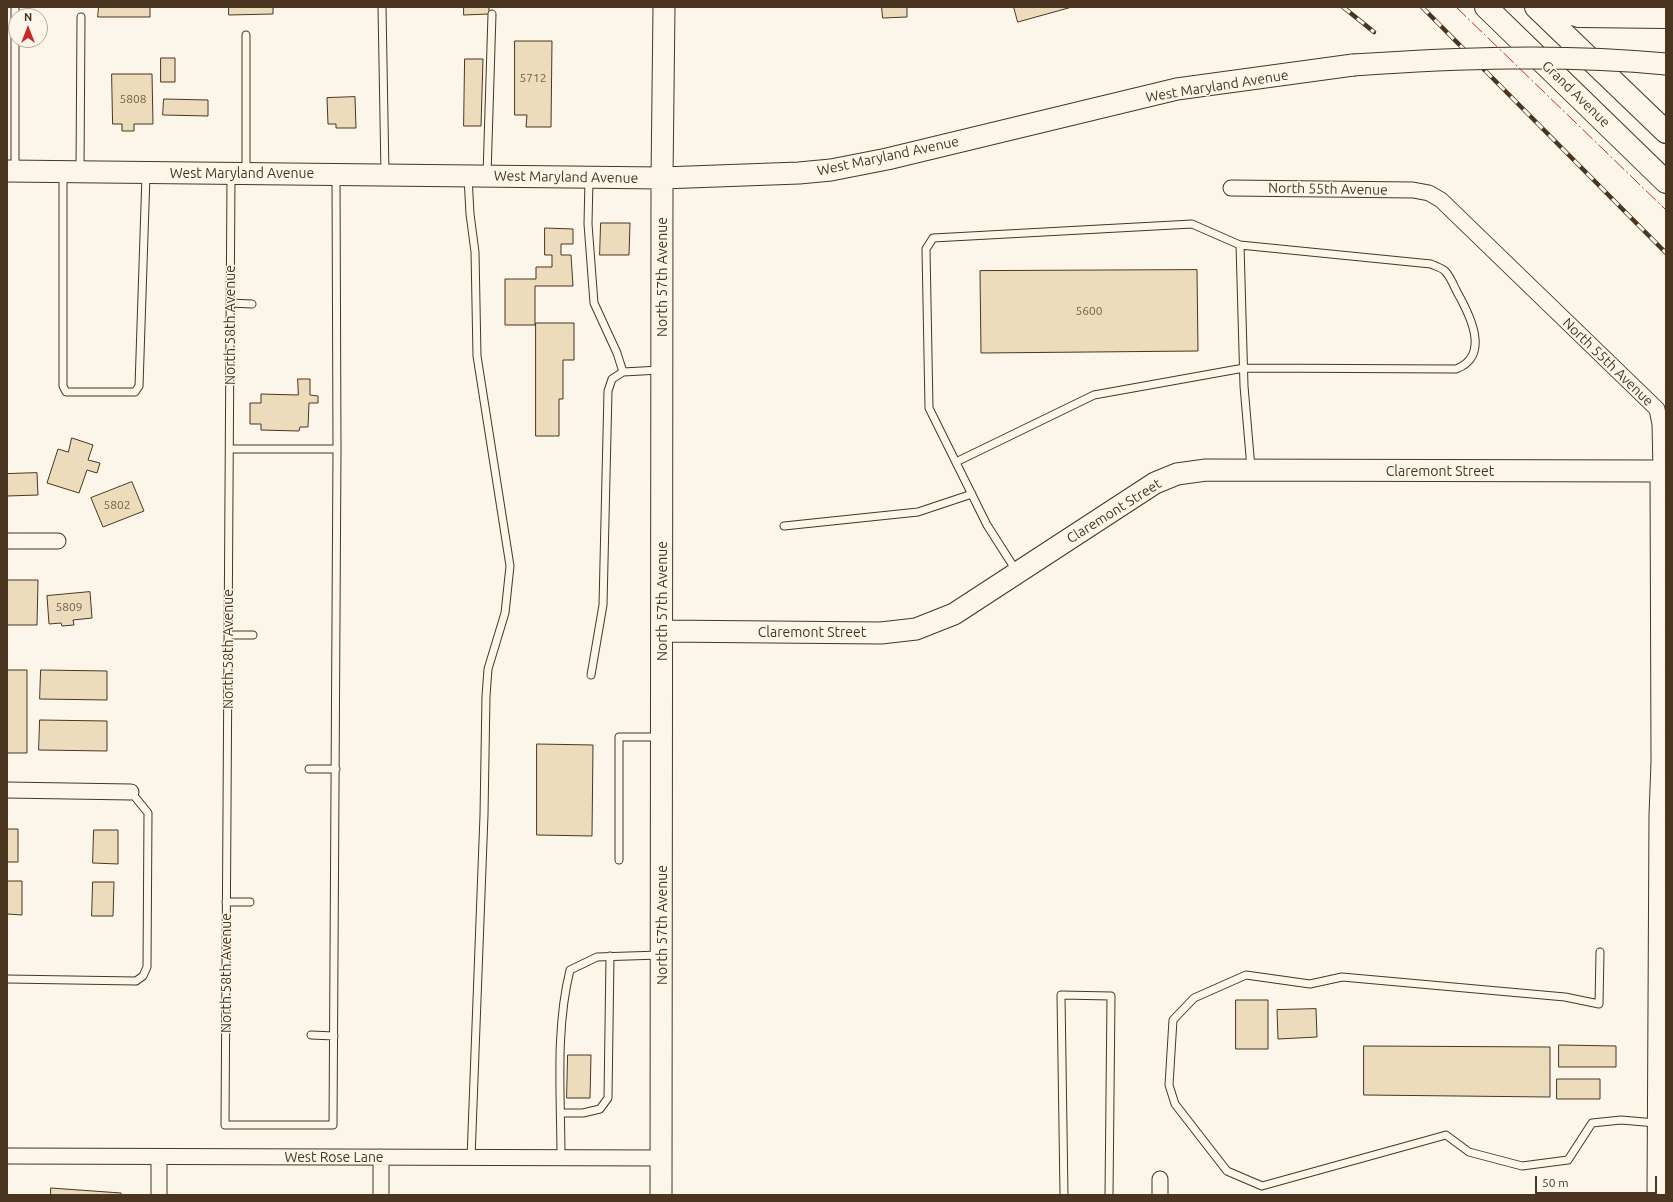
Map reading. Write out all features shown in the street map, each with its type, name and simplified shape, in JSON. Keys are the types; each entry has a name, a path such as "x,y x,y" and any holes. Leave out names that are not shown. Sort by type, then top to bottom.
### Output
{"highway":[{"name":"Grand Avenue","path":"1486,7 1666,182"},
{"path":"1536,7 1666,132"},
{"path":"1551,7 1579,16 1608,12 1666,18"}],"street":[{"name":"North 57th Avenue","path":"661,1195 662,178 664,7"},
{"name":"West Maryland Avenue","path":"11,171 336,173 662,178 767,175 831,170 887,159 1189,87 1353,65 1423,60 1558,58 1666,64"},
{"name":"North 55th Avenue","path":"1231,188 1412,190 1429,193 1441,200 1657,409 1660,424 1664,471 1663,908 1658,1123 1661,1188"},
{"name":"Claremont Street","path":"662,632 881,633 916,629 954,614 1155,483 1177,474 1206,470 1664,471"},
{"path":"7,541 58,541"},
{"path":"7,790 131,792"},
{"name":"West Rose Lane","path":"7,1156 661,1158"},
{"path":"158,1157 158,1195"},
{"path":"381,1157 381,1195"},
{"path":"1160,1180 1160,1195"}],"lane":[{"path":"11,171 15,7"},
{"path":"382,7 385,174"},
{"path":"471,1158 484,815 486,696 488,669 505,613 510,566 477,356 475,252 470,214 478,175 492,14"},
{"path":"81,16 72,171 63,386 66,392 135,392 140,386 146,172"},
{"name":"North 58th Avenue","path":"246,35 239,173 230,303 225,1125 333,1125 334,1036"},
{"path":"311,1035 334,1036 337,449 336,173"},
{"path":"589,177 588,224 594,303 617,353 623,372"},
{"path":"956,462 1094,395 1244,368 1456,369 1466,365 1473,353 1475,338 1472,318 1445,271 1431,264 1240,245 1192,224 933,238 926,249 929,408 987,525 1018,572"},
{"path":"1240,245 1244,368 1251,470"},
{"path":"230,303 252,304"},
{"path":"590,675 603,605 608,391 612,379 623,372 662,370"},
{"path":"230,449 337,449"},
{"path":"784,526 918,512 972,494"},
{"path":"228,635 253,635"},
{"path":"619,860 619,737 662,737"},
{"path":"308,769 336,769"},
{"path":"7,980 136,981 143,976 147,967 148,813 131,792"},
{"path":"226,902 250,902"},
{"path":"1600,952 1599,1004 1565,997 1342,977 1310,984 1246,976 1194,998 1173,1020 1169,1085 1174,1104 1227,1171 1262,1186 1446,1135 1468,1152 1522,1166 1568,1160 1592,1123 1622,1120 1658,1123"},
{"path":"561,1158 562,1033 565,993 570,970 597,956 662,955"},
{"path":"561,1113 583,1113 600,1109 608,1098 610,956"},
{"path":"1064,1195 1061,995 1111,996 1109,1195"}],"building":[{"path":"99,7 150,7 150,17 98,17"},
{"path":"229,7 273,7 273,14 229,15"},
{"path":"464,7 489,7 489,14 464,15"},
{"path":"882,7 907,7 907,17 883,18"},
{"path":"1014,7 1072,7 1018,22"},
{"path":"515,41 552,41 551,127 526,127 527,115 515,115"},
{"path":"161,58 175,58 175,82 161,82"},
{"path":"465,59 483,59 481,126 464,126"},
{"path":"112,74 152,74 153,124 134,124 134,131 122,131 122,124 113,124"},
{"path":"355,97 356,128 336,128 336,124 328,124 327,98"},
{"path":"164,99 208,100 208,116 163,115"},
{"path":"601,223 630,223 629,255 600,255"},
{"path":"545,228 573,229 573,244 561,244 561,255 571,255 573,286 535,286 535,325 505,325 505,279 536,279 536,267 552,267 552,255 545,255"},
{"path":"1197,270 1198,351 981,353 980,271"},
{"path":"536,323 574,323 574,360 563,360 563,399 559,399 559,436 536,436"},
{"path":"298,379 310,379 310,395 318,396 318,403 309,403 308,427 300,427 299,431 261,430 261,424 250,424 250,403 261,403 261,394 298,395"},
{"path":"72,438 93,445 88,460 100,463 97,473 87,470 79,493 47,483 58,449 68,452"},
{"path":"37,473 38,495 7,496 7,474"},
{"path":"132,482 144,511 103,527 91,498"},
{"path":"7,580 38,580 37,625 7,625"},
{"path":"90,592 92,618 73,620 74,625 62,626 61,623 49,624 47,596"},
{"path":"7,670 27,670 27,753 7,753"},
{"path":"41,670 107,671 107,700 40,699"},
{"path":"40,720 107,721 107,751 39,750"},
{"path":"537,744 593,745 592,836 537,835"},
{"path":"7,829 18,829 18,862 7,862"},
{"path":"94,830 118,830 118,864 93,863"},
{"path":"7,881 22,881 22,915 7,914"},
{"path":"93,882 114,882 113,916 92,916"},
{"path":"1236,1000 1268,1000 1268,1049 1236,1049"},
{"path":"1316,1009 1317,1037 1278,1039 1277,1010"},
{"path":"1559,1045 1616,1046 1616,1067 1559,1067"},
{"path":"1364,1046 1550,1047 1550,1097 1364,1095"},
{"path":"568,1055 591,1055 590,1098 567,1098"},
{"path":"1557,1079 1600,1079 1600,1099 1557,1099"},
{"path":"51,1188 121,1193 121,1195 51,1195"}],"railway":[{"path":"1343,7 1374,32"},
{"path":"1422,7 1666,253"}],"power":[{"path":"1456,7 1666,210"}]}
